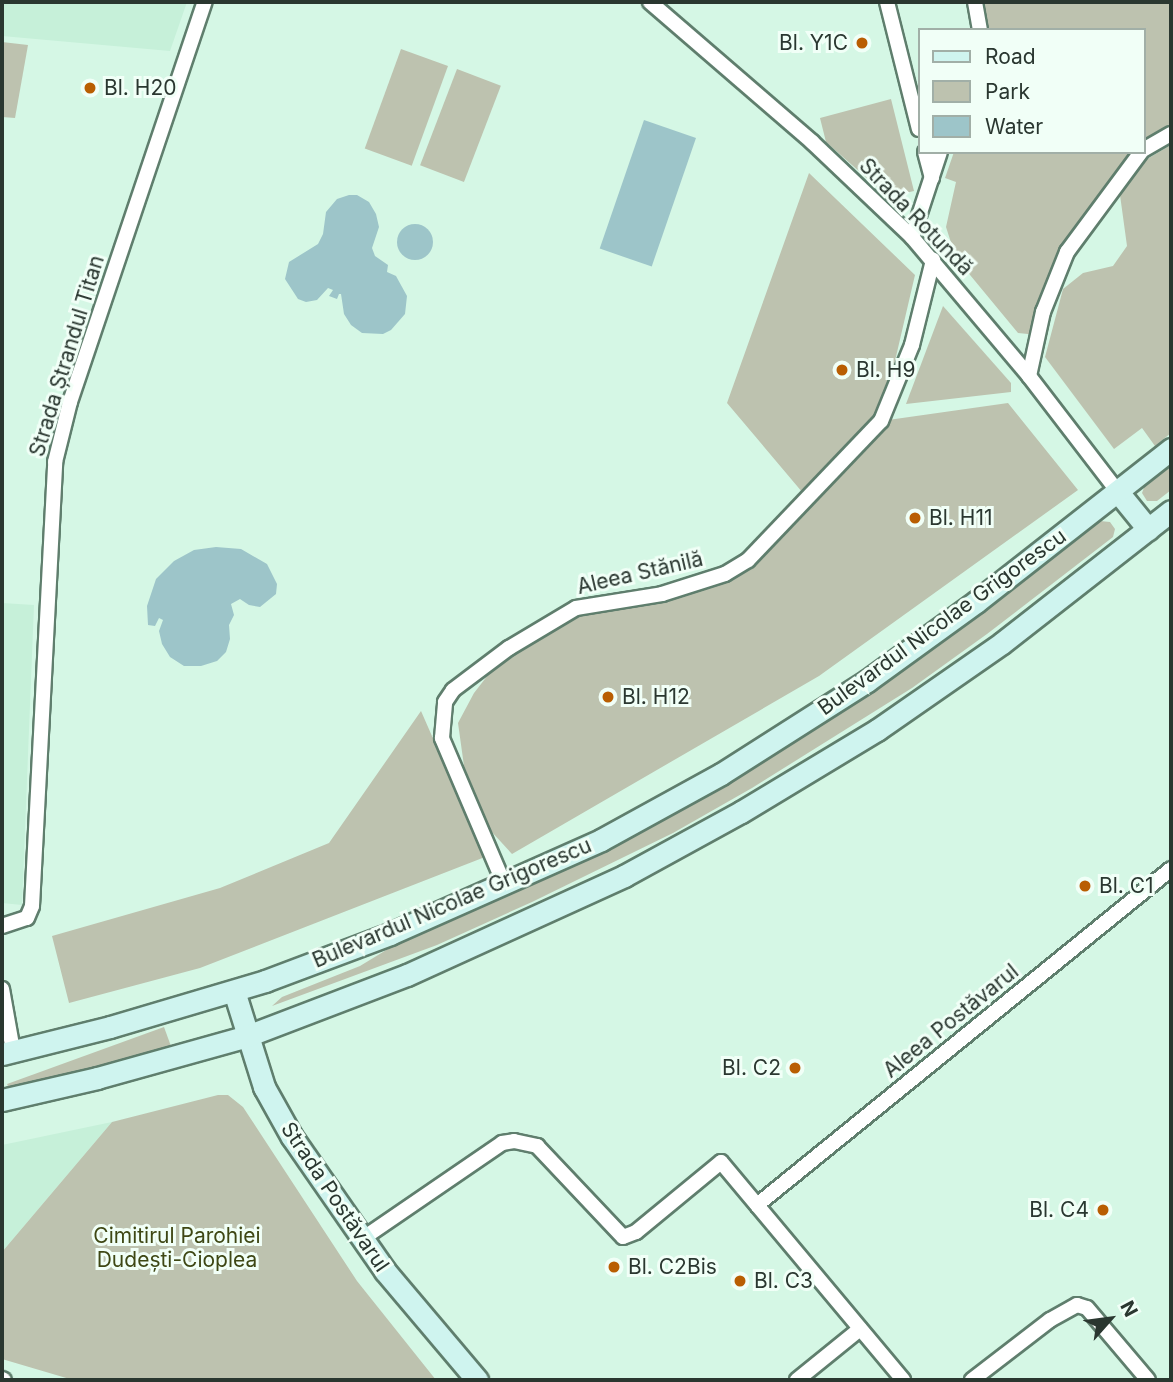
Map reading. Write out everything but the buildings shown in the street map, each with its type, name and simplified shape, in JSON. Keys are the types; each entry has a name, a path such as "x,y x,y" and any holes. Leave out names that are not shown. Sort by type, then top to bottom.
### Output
{"main road":[{"name":"Bulevardul Nicolae Grigorescu","path":"8,1053 234,991 390,934 505,886 654,812 825,709 976,602 1171,449"},
{"path":"1118,492 1148,529"},
{"name":"Bulevardul Nicolae Grigorescu","path":"2,1100 97,1078 247,1036 407,975 495,937 685,844 829,761 908,709 1002,643 1171,512"},
{"name":"Strada Postăvarul","path":"234,991 247,1036 273,1106 362,1239 411,1306 477,1380"}],"street":[{"name":"Strada Ștrandul Titan","path":"2,926 27,918 32,906 55,462 70,402 205,2"},
{"name":"Strada Rotundă","path":"650,2 812,142 912,237 1029,376 1118,492"},
{"path":"887,2 918,125"},
{"path":"975,2 980,28"},
{"path":"1145,149 1171,134"},
{"path":"926,154 932,178"},
{"path":"912,237 939,154"},
{"path":"1029,376 1043,312 1067,252 1140,154"},
{"name":"Aleea Stănilă","path":"505,886 442,738 446,702 453,690 509,648 562,616 587,605 662,594 738,568 808,500 881,421 912,345 933,260"},
{"name":"Aleea Postăvarul","path":"757,1205 1171,869"},
{"path":"2,989 8,1053"},
{"path":"362,1239 502,1143 513,1141 537,1146 623,1237 636,1232 722,1162 903,1380"},
{"path":"972,1380 1050,1320 1077,1305 1087,1308 1148,1380"},
{"path":"797,1380 860,1329"}],"shaded area":[{"path":"2,2 187,2 170,51 2,36"},
{"path":"2,603 34,605 22,905 2,903"},
{"path":"112,1122 2,1252 2,1145"}],"green space":[{"path":"975,2 1171,2 1171,134 1145,149 1145,28 980,28"},
{"path":"2,42 28,45 15,118 2,117"},
{"path":"401,49 448,66 412,166 365,149"},
{"path":"457,69 501,86 464,182 420,165"},
{"path":"891,99 914,191 888,197 826,142 820,118"},
{"path":"1171,145 1171,433 1155,446 1142,428 1114,449 1045,357 1063,289 1083,273 1113,266 1127,246 1120,195 1147,159"},
{"path":"953,154 1139,154 1081,230 1038,335 1018,333 956,258 946,227 956,182 945,178"},
{"path":"809,173 915,275 881,421 1008,403 1078,490 819,676 512,854 490,830 464,766 458,723 474,693 509,648 562,616 725,574 808,499 727,403"},
{"path":"943,306 1011,383 1011,392 906,404"},
{"path":"1171,465 1171,490 1157,501 1147,501 1142,493 1145,485"},
{"path":"1100,521 1110,522 1115,529 1113,537 987,634 912,688 752,788 673,833 532,902 437,945 272,1006 282,997 360,966 406,938 742,771 900,672"},
{"path":"421,711 485,857 200,968 69,1003 52,936 220,888 329,843"},
{"path":"164,1027 171,1046 14,1103 7,1084"},
{"name":"Cimitirul Parohiei Dudești-Cioplea","path":"218,1095 228,1095 243,1107 357,1281 436,1380 73,1380 2,1359 2,1252 112,1122"}],"water":[{"path":"644,120 696,138 652,266 600,249"},
{"path":"357,195 369,202 376,214 379,227 372,248 375,256 388,265 387,272 396,276 407,296 405,314 391,330 383,334 362,333 351,325 344,314 341,294 337,299 329,296 333,290 328,288 317,300 306,302 298,299 285,279 289,262 318,244 323,234 326,212 337,199"},
{"path":"415,224 427,230 433,242 427,254 415,260 403,254 397,242 403,230"},
{"path":"216,547 241,549 267,564 277,584 276,594 260,607 249,605 240,599 231,604 234,615 229,625 230,639 226,652 217,661 201,666 184,666 170,657 162,644 159,631 163,620 159,618 155,626 148,625 147,606 156,579 174,561 194,550"}],"place":[{"name":"Bl. Y1C","path":"862,43"},
{"name":"Bl. H20","path":"90,88"},
{"name":"Bl. H9","path":"842,370"},
{"name":"Bl. H11","path":"915,518"},
{"name":"Bl. H12","path":"608,697"},
{"name":"Bl. C1","path":"1085,886"},
{"name":"Bl. C2","path":"795,1068"},
{"name":"Bl. C4","path":"1103,1210"},
{"name":"Bl. C2Bis","path":"614,1267"},
{"name":"Bl. C3","path":"740,1281"}]}
